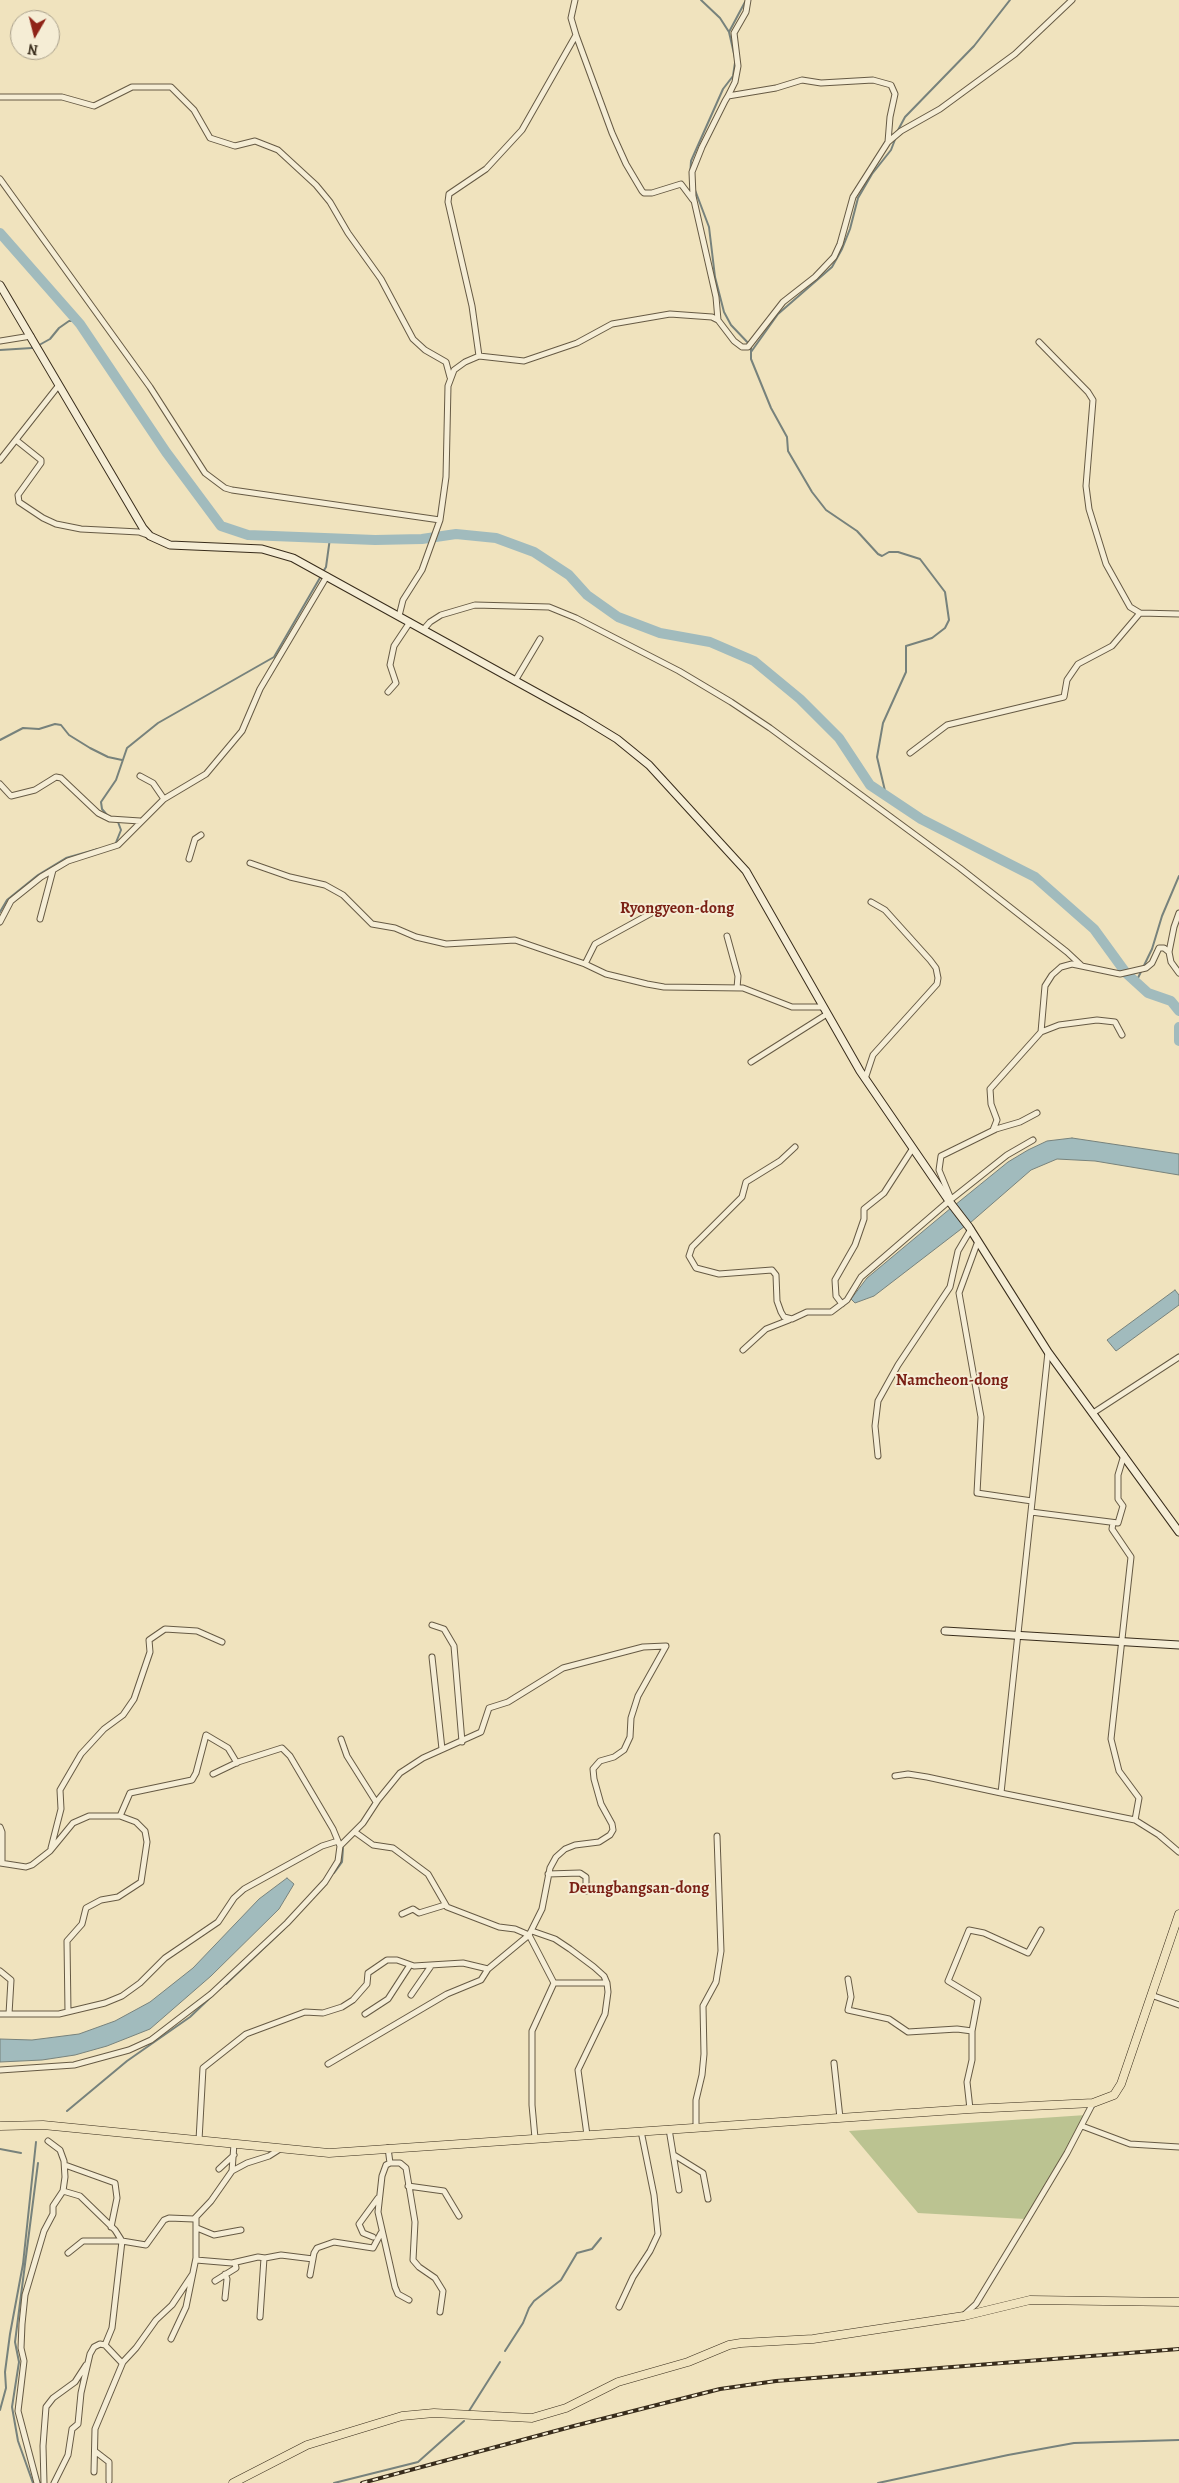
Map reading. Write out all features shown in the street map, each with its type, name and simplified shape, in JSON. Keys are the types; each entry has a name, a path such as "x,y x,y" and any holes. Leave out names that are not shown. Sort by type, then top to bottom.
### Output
{"main road":[{"path":"0,285 143,528 150,536 159,542 176,546 262,549 293,558 617,739 649,765 746,871 822,1007 865,1079 970,1228 1048,1352 1179,1532"},
{"path":"945,1631 1122,1640 1179,1645"},
{"path":"0,2126 43,2125 328,2153 970,2109 1093,2103 1108,2098 1118,2090 1179,1914"},
{"path":"233,2483 307,2445 402,2416 434,2413 532,2418 566,2408 618,2382 688,2362 729,2346 753,2342 812,2339 964,2316 1030,2300 1179,2302"}],"street":[{"path":"575,0 571,18 576,35 612,133 626,164 644,193 652,193 680,184 691,196 696,206"},
{"path":"748,0 746,12 734,34 738,66 735,82 693,166 696,206 715,292 718,320 734,341 748,347 783,302 830,263 840,244 853,197 888,142 901,131 940,109 1015,54 1072,0"},
{"path":"480,356 472,306 450,212 449,194 486,169 522,130 576,35"},
{"path":"728,96 776,88 802,80 821,83 872,80 886,83 894,89 895,94 888,142"},
{"path":"0,98 62,97 94,106 132,86 171,87 194,110 210,138 235,146 255,142 278,150 316,185 330,202 348,233 381,279 413,339 425,350 446,362 450,378 446,477 439,522 422,570 403,600 399,616"},
{"path":"0,179 146,381 205,474 225,488 232,490 439,522"},
{"path":"450,378 458,366 480,356 524,360 577,343 612,324 661,315 689,314 718,320"},
{"path":"0,341 31,336"},
{"path":"1039,342 1093,400 1086,486 1089,509 1106,564 1130,607 1140,613 1179,614"},
{"path":"0,460 59,385"},
{"path":"16,440 41,460 41,463 18,495 19,502 56,524 81,528 139,532 150,536"},
{"path":"0,922 11,901 53,869 81,856 109,850 118,845 164,799 206,774 231,747 242,731 260,689 324,574"},
{"path":"423,630 440,615 475,605 549,607 576,618 686,676 731,702 770,728 960,868 1067,952 1082,966"},
{"path":"910,753 947,725 973,717 980,719 1064,697 1067,680 1078,664 1112,646 1140,613"},
{"path":"388,692 396,683 390,665 394,646 410,622"},
{"path":"515,681 540,639"},
{"path":"140,776 153,783 164,799"},
{"path":"0,784 11,796 35,790 56,777 62,778 98,813 110,820 140,821"},
{"path":"189,859 194,839 201,835"},
{"path":"250,863 290,877 325,885 343,895 372,924 394,928 407,935 446,944 515,940 585,964 606,974 664,987 737,988 792,1007 822,1007"},
{"path":"40,919 53,869"},
{"path":"865,1079 873,1055 937,984 938,978 936,968 930,960 885,910 870,902"},
{"path":"585,964 595,944 657,910"},
{"path":"1179,913 1169,952 1171,962 1179,973"},
{"path":"727,936 738,976 737,988"},
{"path":"1040,1032 1047,982 1052,974 1066,965 1082,966 1120,974 1146,968 1152,963 1159,948 1164,948 1169,952"},
{"path":"751,1062 827,1014"},
{"path":"993,1130 997,1120 991,1104 990,1089 1040,1032 1059,1025 1097,1020 1115,1022 1122,1035"},
{"path":"950,1201 939,1170 941,1156 993,1130 1020,1122 1037,1114"},
{"path":"743,1350 766,1329 807,1312 830,1312 842,1304 847,1300 861,1277 1007,1155 1033,1140"},
{"path":"792,1319 784,1318 780,1312 777,1301 777,1279 772,1270 719,1274 696,1268 689,1256 692,1247 742,1197 746,1182 780,1162 795,1147"},
{"path":"842,1304 836,1296 835,1280 855,1245 864,1219 864,1209 884,1193 913,1148"},
{"path":"878,1456 875,1426 878,1401 898,1365 950,1287 958,1251 970,1228"},
{"path":"978,1241 959,1293 981,1417 977,1494 1032,1501"},
{"path":"950,1287 959,1293"},
{"path":"1001,1793 1048,1352"},
{"path":"1093,1413 1179,1357"},
{"path":"1031,1512 1118,1523 1124,1506 1118,1499 1118,1475 1124,1455"},
{"path":"1113,1523 1112,1529 1131,1557 1111,1739 1119,1771 1139,1798 1135,1820"},
{"path":"432,1625 444,1629 454,1646 462,1742"},
{"path":"50,1851 61,1809 60,1790 81,1754 104,1729 122,1715 134,1699 150,1652 149,1640 165,1629 197,1630 222,1642"},
{"path":"0,2014 45,2015 68,2012 105,2003 130,1991 165,1958 218,1922 234,1898 244,1888 322,1846 339,1844 355,1832 376,1802 408,1767 442,1749 462,1742 481,1732 489,1708 508,1702 534,1688 557,1670 643,1647 666,1646 638,1696 631,1718 630,1737 624,1750 614,1757 600,1761 594,1769 594,1780 601,1804 612,1824 613,1830 610,1835 599,1842 575,1845 565,1849 553,1862 548,1874 544,1901 531,1933 488,1969 481,1980 447,1994 328,2064"},
{"path":"432,1657 442,1749"},
{"path":"120,1816 130,1793 192,1780 196,1773 206,1735 228,1748 237,1762"},
{"path":"341,1739 347,1756 376,1802"},
{"path":"0,2070 74,2065 129,2050 151,2040 211,1994 287,1924 325,1882 338,1861 339,1844 298,1768 282,1748 237,1762 214,1774"},
{"path":"895,1776 918,1776 1135,1820 1159,1835 1179,1852"},
{"path":"0,1827 2,1832 1,1863 26,1866 38,1861 50,1851 74,1823 81,1818 95,1814 120,1816 136,1822 147,1836 141,1882 118,1897 101,1900 86,1908 82,1924 67,1941 68,2012"},
{"path":"355,1832 373,1845 389,1846 428,1874 445,1905 499,1927 555,1939 604,1976 608,1992 605,2014 578,2070 587,2135"},
{"path":"696,2127 696,2100 702,2076 704,2054 703,2006 716,1982 721,1951 717,1836"},
{"path":"548,1874 580,1873 586,1877 586,1891"},
{"path":"402,1914 413,1909 419,1913 445,1905"},
{"path":"970,2109 967,2082 972,2060 972,2031 978,1999 948,1981 969,1930 984,1933 1028,1953 1041,1930"},
{"path":"531,1933 554,1983 532,2031 532,2105 535,2138"},
{"path":"199,2140 203,2103 201,2074 206,2066 251,2031 305,2012 323,2013 349,2003 366,1984 368,1973 381,1963 393,1960 410,1965 431,1966 463,1963 488,1969"},
{"path":"365,2014 388,1999 410,1965"},
{"path":"411,1995 431,1966"},
{"path":"0,1971 11,1980 9,2014"},
{"path":"848,1979 851,1996 848,2010 889,2020 908,2032 957,2029 972,2031"},
{"path":"554,1983 607,1983"},
{"path":"1151,1995 1179,2005"},
{"path":"834,2063 840,2118"},
{"path":"964,2316 976,2304 1082,2126 1093,2103"},
{"path":"1082,2126 1130,2144 1179,2147"},
{"path":"669,2129 679,2190"},
{"path":"619,2307 633,2277 650,2251 658,2234 654,2195 641,2131"},
{"path":"37,2483 18,2416 24,2361 22,2324 26,2294 44,2230 53,2214 53,2206 63,2191 64,2165 60,2150 48,2141"},
{"path":"68,2253 83,2241 122,2241 146,2245 164,2220 169,2218 194,2219 211,2201 232,2171 234,2144"},
{"path":"388,2148 390,2163"},
{"path":"232,2171 269,2156 280,2149"},
{"path":"219,2169 234,2154"},
{"path":"673,2155 703,2174 708,2199"},
{"path":"310,2275 313,2259 318,2248 334,2242 373,2248 381,2233 378,2198 386,2165 390,2163 404,2166 415,2222 413,2260 419,2268 435,2278 442,2291 440,2312"},
{"path":"64,2165 115,2183 117,2198 112,2227"},
{"path":"408,2186 444,2191 459,2216"},
{"path":"63,2191 80,2196 112,2227 122,2241 112,2328 105,2345"},
{"path":"373,2237 363,2233 359,2224 378,2198"},
{"path":"171,2339 186,2307 196,2260 196,2217"},
{"path":"197,2228 214,2235 240,2230"},
{"path":"381,2233 385,2238 395,2287 398,2294 409,2300"},
{"path":"196,2260 235,2262 281,2255 313,2259"},
{"path":"260,2317 264,2258"},
{"path":"215,2281 236,2268 235,2262"},
{"path":"225,2274 227,2279 226,2298"},
{"path":"94,2472 93,2460 96,2452 95,2429 122,2363 136,2348 156,2320 172,2306 192,2275"},
{"path":"54,2483 68,2454 72,2429 78,2424 81,2393 94,2347 100,2344 105,2345 122,2363"},
{"path":"44,2483 43,2446 46,2407 53,2398 75,2382 88,2363"},
{"path":"96,2452 109,2462 108,2481"}],"green space":[{"path":"1086,2115 1025,2219 918,2213 849,2131"}],"water":[{"path":"1072,1138 1179,1154 1179,1175 1095,1161 1057,1159 1031,1170 970,1223 955,1205 1008,1162 1028,1150 1047,1141"},
{"path":"951,1208 965,1226 874,1296 855,1303 851,1299 867,1278"},
{"path":"1175,1290 1179,1295 1179,1305 1116,1351 1107,1340"},
{"path":"287,1878 294,1884 279,1909 211,1976 150,2029 107,2046 75,2055 42,2060 0,2062 0,2039 32,2040 79,2034 115,2021 150,2002 193,1968 259,1899"}],"waterway":[{"path":"701,0 720,18 729,32 735,58"},
{"path":"897,132 905,117 974,46 1010,0"},
{"path":"729,32 745,2"},
{"path":"690,177 691,161 723,89 733,76 735,63"},
{"path":"751,352 778,314 832,267 850,229 858,198 872,174 891,150 896,137"},
{"path":"695,190 709,227 715,277 724,312 731,325 751,346 751,359 771,408 787,437 788,451 812,492 826,510 857,531 878,554 882,556 889,552 898,552 920,559 945,592 949,620 945,628 932,638 906,646 906,672 883,723 877,757 886,795"},
{"path":"0,233 80,324 166,452 221,526 248,535 375,540 422,539 456,534 496,538 534,552 569,575 587,595 618,617 660,633 710,642 754,661 800,699 839,738 870,785 921,819 1035,877 1094,929 1126,973 1148,993 1171,1001 1179,1011"},
{"path":"41,344 50,339 59,328 69,321 80,324"},
{"path":"0,350 32,348"},
{"path":"323,572 326,567 330,538"},
{"path":"107,815 102,809 101,802 116,780 127,748 158,723 274,657 321,576"},
{"path":"0,740 23,728 39,729 55,724 61,725 69,735 90,748 108,757 122,760"},
{"path":"115,845 121,830 118,822"},
{"path":"0,912 7,900 38,875 66,858 98,849"},
{"path":"1136,982 1152,949 1162,916 1179,876"},
{"path":"1179,1027 1179,1041"},
{"path":"334,1873 342,1862 343,1848"},
{"path":"226,1984 284,1929"},
{"path":"67,2111 127,2061 190,2017 213,1995"},
{"path":"0,2410 6,2388 5,2372 10,2334 23,2264 36,2142"},
{"path":"0,2149 21,2153"},
{"path":"33,2483 18,2441 12,2407 19,2362 15,2342 38,2163"},
{"path":"505,2351 523,2323 534,2301 561,2280 577,2253 592,2249 601,2238"},
{"path":"469,2411 500,2362"},
{"path":"334,2483 418,2462 464,2421"},
{"path":"878,2483 1074,2443 1179,2440"}],"railway":[{"path":"362,2483 720,2389 776,2381 1179,2349"}],"district":[{"name":"Ryongyeon-dong","path":"677,909"},
{"name":"Namcheon-dong","path":"952,1381"},
{"name":"Deungbangsan-dong","path":"639,1889"}]}
